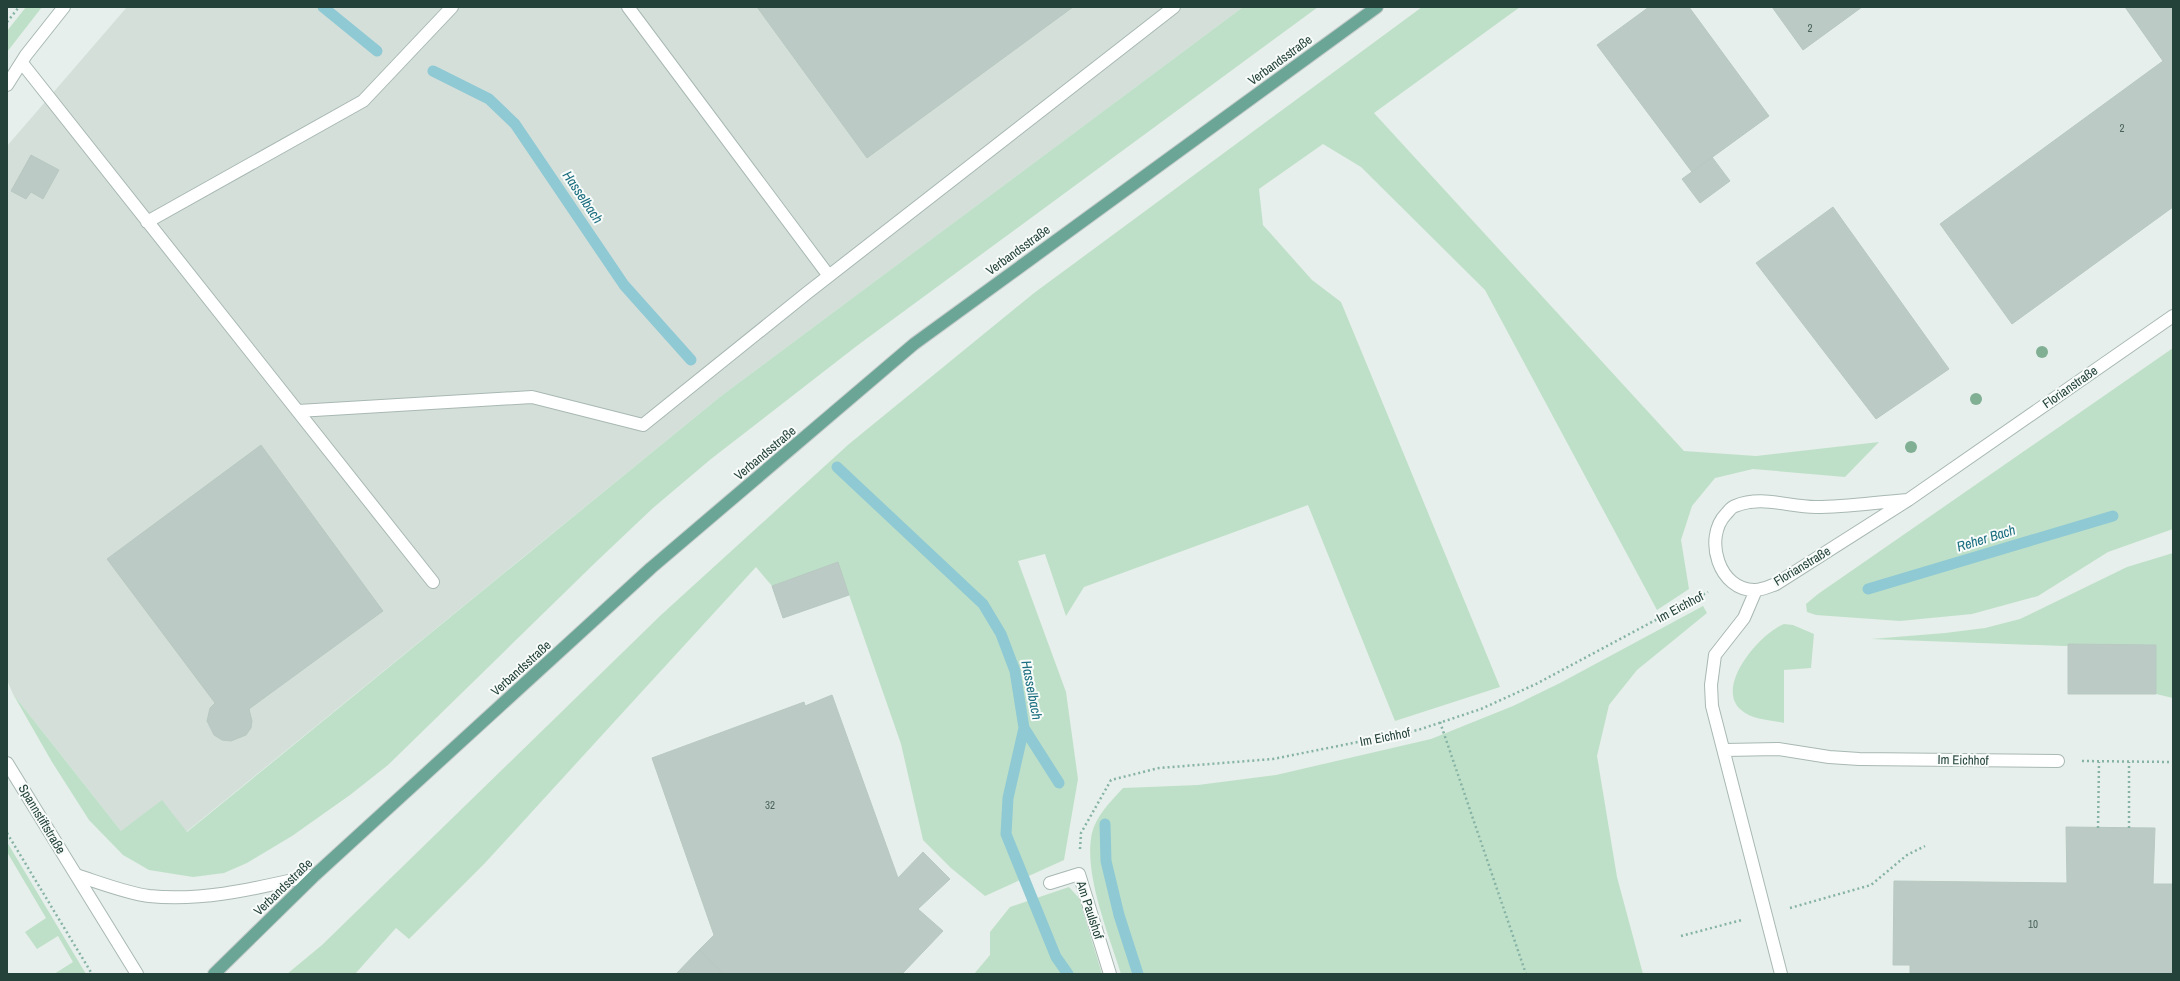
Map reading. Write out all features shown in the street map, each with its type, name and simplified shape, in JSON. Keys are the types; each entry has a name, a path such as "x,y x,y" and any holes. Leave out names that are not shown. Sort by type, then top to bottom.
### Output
{"main road":[{"name":"Verbandsstraße","path":"214,974 315,875 651,568 914,344 1377,7"}],"street":[{"path":"7,85 64,7"},
{"path":"147,222 363,101 452,7"},
{"path":"628,7 829,276"},
{"path":"298,411 532,397 643,425 829,276 1174,7"},
{"path":"22,63 433,582"},
{"name":"Florianstraße","path":"1756,590 1776,584 1789,577 1908,500 2173,316"},
{"path":"1781,974 1725,750 1712,706 1710,685 1715,655 1744,618 1756,590 1741,588 1729,580 1716,554 1716,535 1721,520 1733,506 1758,500 1816,507 1908,500"},
{"name":"Im Eichhof","path":"1725,750 1778,749 1829,757 1859,759 2058,761"},
{"name":"Spannstiftstraße","path":"7,763 137,974"},
{"name":"Am Paulshof","path":"1050,883 1078,874 1110,974"},
{"path":"76,875 148,896 184,898 237,892 315,875"}],"path":[{"path":"7,22 19,7"},
{"name":"Im Eichhof","path":"1078,874 1081,833 1111,780 1159,768 1272,759 1418,730 1481,709 1536,684 1729,580"},
{"path":"1440,722 1526,974"},
{"path":"2058,761 2173,762"},
{"path":"2098,828 2099,762"},
{"path":"2129,762 2129,828"},
{"path":"7,833 92,974"},
{"path":"1681,936 1871,885 1907,855 1925,846"}],"shaded area":[{"path":"127,7 1243,7 721,396 186,832 121,831 13,694 7,680 7,146"}],"green space":[{"path":"26,7 42,7 7,52 7,31"},
{"path":"1243,7 1318,7 858,345 711,459 653,508 597,561 388,765 350,795 292,836 247,863 224,873 193,877 149,870 123,855 89,820 52,762 13,694 121,831 162,800 187,832 721,396"},
{"path":"1422,7 1520,7 1374,113 1684,451 1756,456 1879,442 1845,477 1753,469 1715,478 1692,506 1681,540 1689,589 1657,610 1485,290 1361,167 1323,144 1259,189 1263,225 1312,280 1341,302 1500,687 1395,721 1308,505 1084,587 1066,616 1045,554 1018,561 1066,692 1078,779 1064,860 985,896 951,868 923,840 901,744 838,563 772,586 756,567 485,863 409,939 396,928 355,974 287,974 322,945 661,615 849,444 1034,293"},
{"path":"2173,348 2173,529 2108,552 2038,596 1972,614 1900,621 1816,615 1807,612 1806,604 1818,594"},
{"path":"2173,553 2173,698 2156,694 2155,645 2063,646 1871,639 1985,628 2020,619 2127,567"},
{"path":"1703,606 1707,613 1637,670 1609,705 1597,756 1617,877 1643,974 1121,974 1104,923 1094,885 1090,849 1092,833 1097,821 1104,809 1123,788 1198,785 1276,775 1431,739 1513,706 1560,683"},
{"path":"1784,624 1793,625 1814,634 1811,668 1784,670 1784,723 1761,719 1745,713 1740,709 1734,699 1733,687 1737,674 1753,649 1774,629"},
{"path":"7,842 86,974 54,974 73,962 58,936 37,949 25,932 46,918 7,852"},
{"path":"1069,887 1079,898 1102,974 974,974 990,955 990,932 1010,907"}],"building":[{"path":"757,7 1073,7 867,158"},
{"path":"1649,7 1689,7 1769,116 1692,172 1597,45"},
{"path":"1772,7 1862,7 1803,50"},
{"path":"2125,7 2173,7 2173,207 2012,324 1940,224 2163,61"},
{"path":"31,155 59,170 43,199 31,192 26,199 11,191"},
{"path":"1712,157 1730,181 1700,203 1682,179"},
{"path":"1833,207 1949,369 1876,419 1756,263"},
{"path":"261,445 383,611 249,709 252,721 251,728 246,735 231,741 222,740 214,735 207,721 210,708 215,703 107,559"},
{"path":"838,562 849,595 783,618 772,586"},
{"path":"2068,644 2156,645 2156,694 2068,694"},
{"path":"832,695 898,878 923,852 950,879 918,909 943,931 902,974 724,974 699,950 714,935 652,758 804,702 805,706"},
{"path":"2066,827 2155,828 2153,884 2173,884 2173,974 1910,974 1910,965 1893,965 1894,881 2067,883"},
{"path":"699,950 724,974 676,974"}],"waterway":[{"name":"Hasselbach","path":"323,7 377,51"},
{"name":"Hasselbach","path":"433,71 489,99 515,124 624,285 691,360"},
{"name":"Hasselbach","path":"837,467 983,604 1001,634 1015,671 1024,728 1008,798 1006,834 1056,957 1068,974"},
{"name":"Reher Bach","path":"1868,589 2113,516"},
{"path":"1024,728 1059,783"},
{"path":"1105,824 1106,861 1119,915 1138,974"}]}
